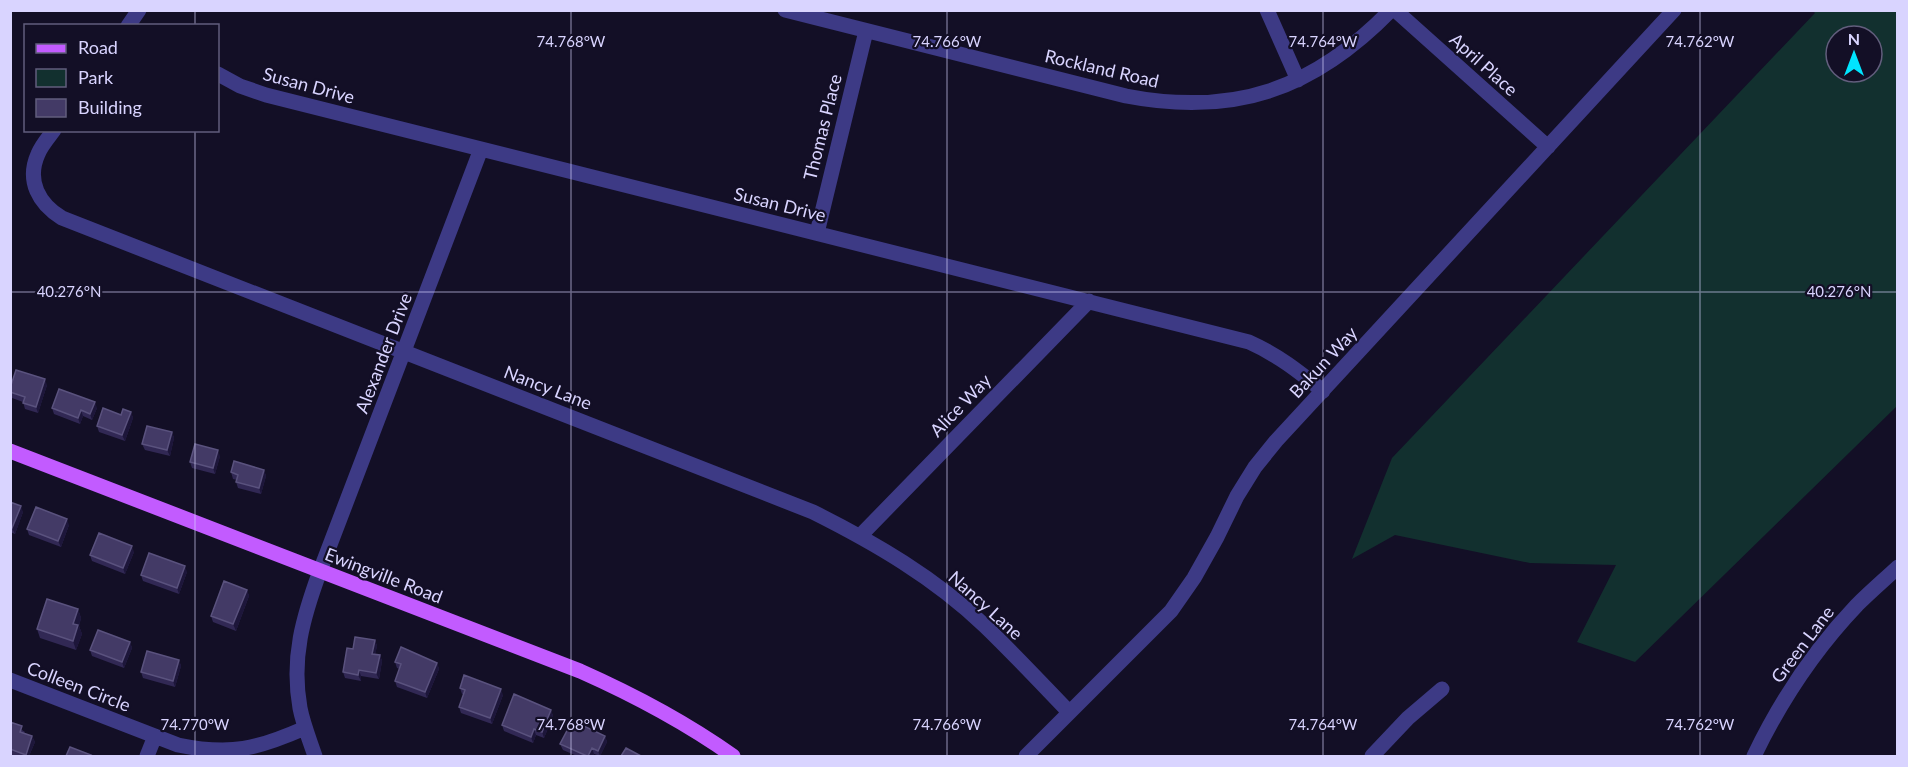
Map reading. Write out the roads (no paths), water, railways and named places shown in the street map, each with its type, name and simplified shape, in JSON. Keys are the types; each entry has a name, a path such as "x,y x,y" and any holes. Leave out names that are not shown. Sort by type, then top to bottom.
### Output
{"main road":[{"name":"Ewingville Road","path":"10,451 580,671 632,694 672,716 733,756"}],"street":[{"name":"Rockland Road","path":"785,10 1126,96 1186,103 1241,98 1298,80 1346,52 1368,35 1393,10"},
{"path":"1267,10 1298,80"},
{"name":"April Place","path":"1393,10 1548,147"},
{"name":"Bakun Way","path":"1026,756 1171,611 1194,578 1237,496 1255,467 1276,441 1674,10"},
{"name":"Thomas Place","path":"817,233 866,31"},
{"name":"Susan Drive","path":"219,75 240,86 266,95 1249,342 1288,363 1323,391"},
{"name":"Nancy Lane","path":"53,132 39,152 34,164 33,177 35,189 41,201 62,218 813,512 860,536 941,589 976,618 1069,712"},
{"name":"Alexander Drive","path":"320,571 481,149"},
{"name":"Alice Way","path":"860,536 1089,301"},
{"name":"Green Lane","path":"1754,756 1778,710 1824,644 1856,606 1898,567"},
{"path":"315,756 300,709 297,656 302,624 320,571"},
{"name":"Colleen Circle","path":"10,680 178,745 202,750 226,751 251,748 272,743 305,728"},
{"path":"1372,756 1408,718 1442,689"},
{"path":"147,756 155,736"}]}
